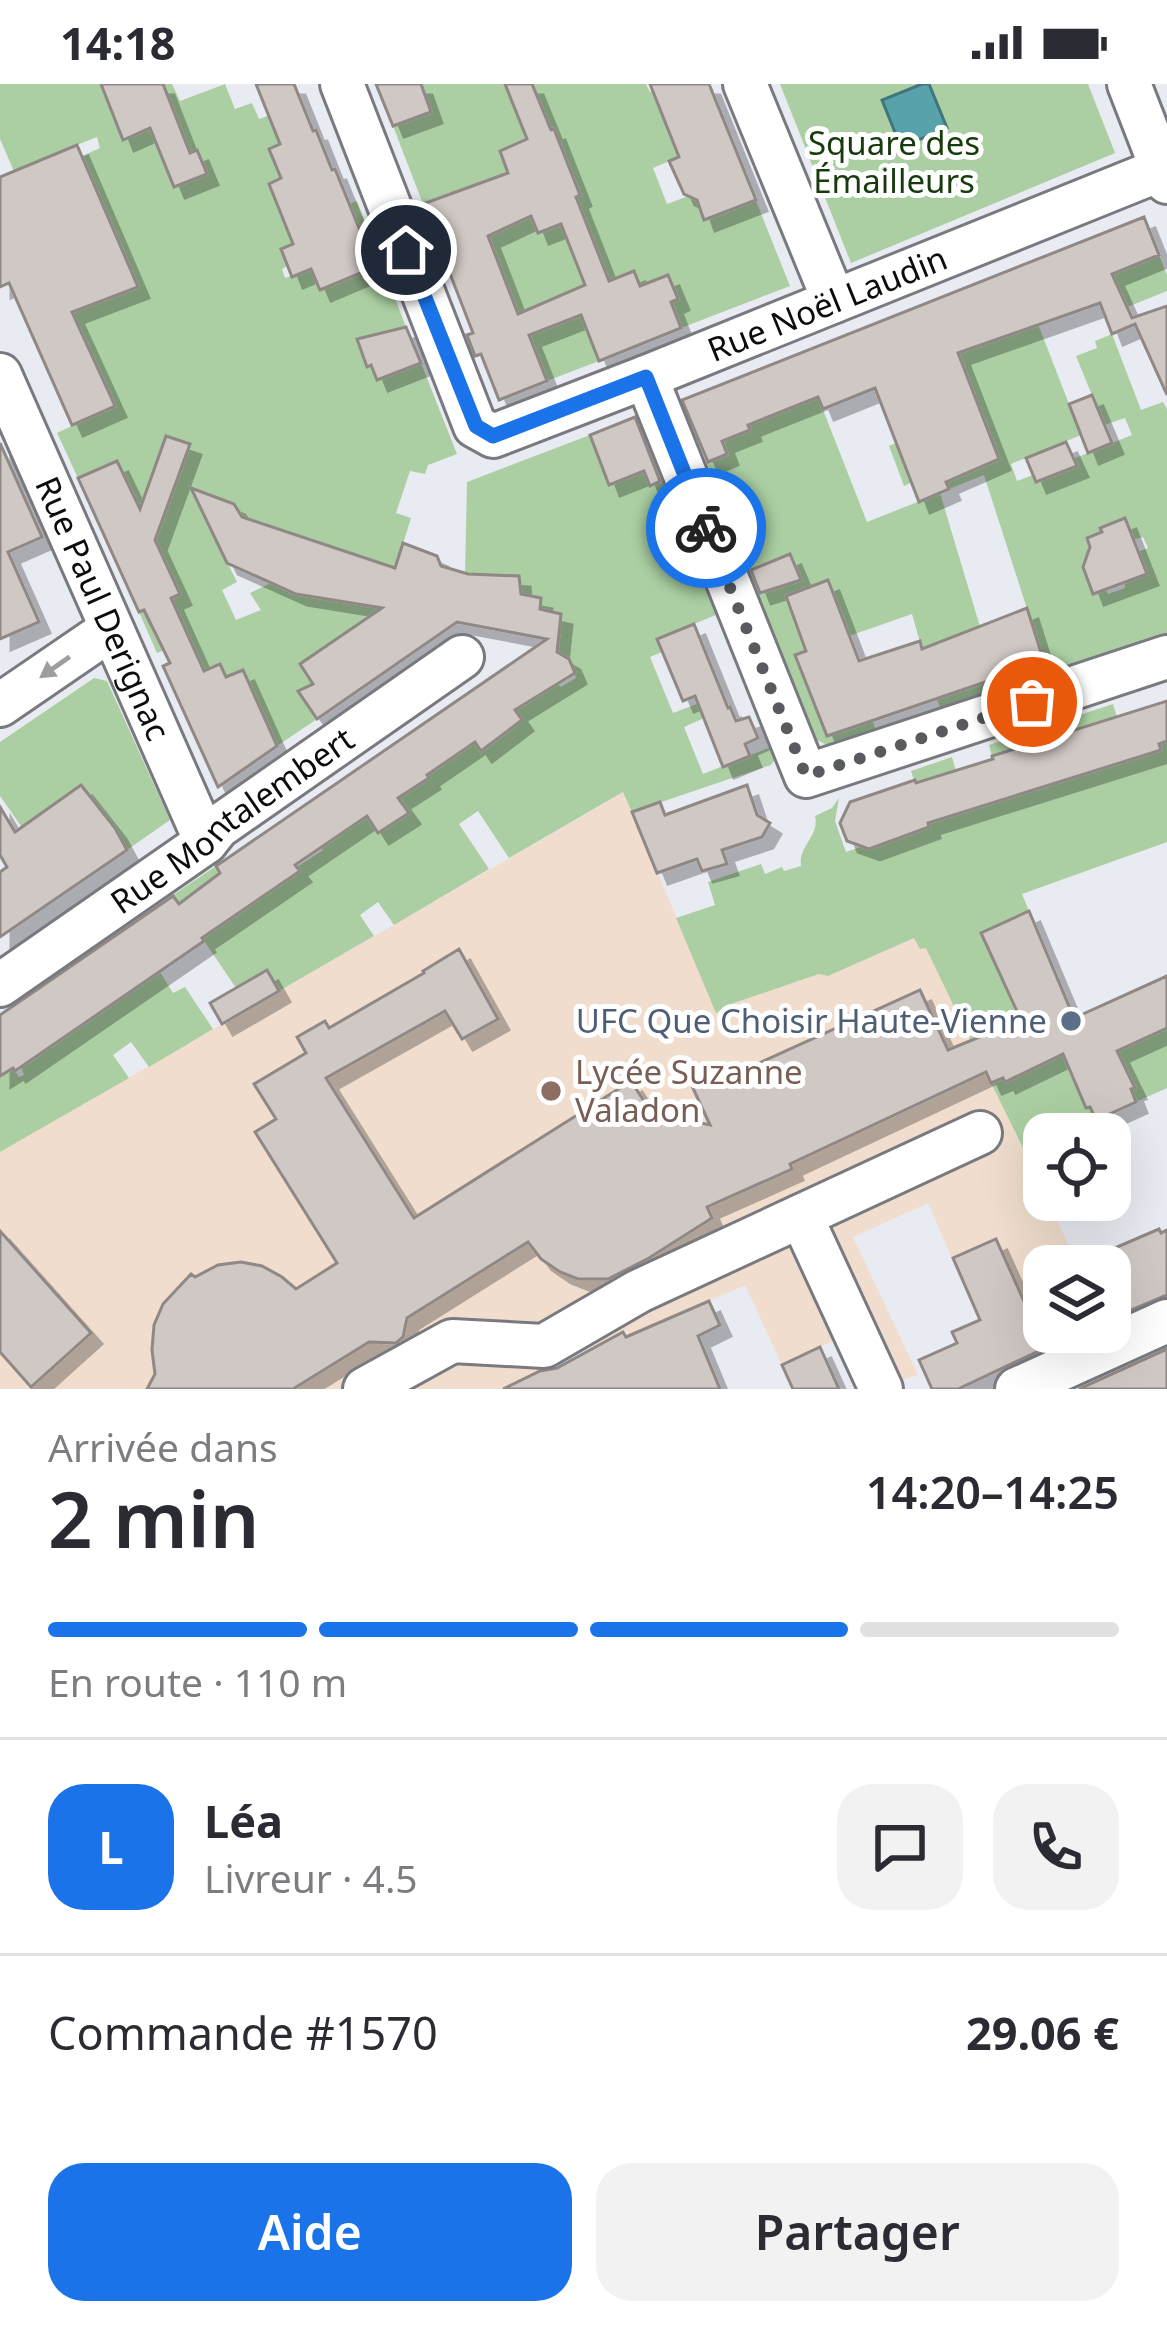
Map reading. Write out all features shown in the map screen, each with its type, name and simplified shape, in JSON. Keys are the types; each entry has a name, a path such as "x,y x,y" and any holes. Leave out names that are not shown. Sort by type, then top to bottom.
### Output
{"street":[{"name":"Rue Noël Laudin","path":"342,84 476,426 493,436 1164,176"},
{"path":"745,84 834,302"},
{"path":"1129,84 1164,176"},
{"name":"Rue Paul Derignac","path":"0,375 13,436 111,629 206,842"},
{"path":"646,377 806,776 1167,657"},
{"path":"0,705 111,629"},
{"name":"Rue Montalembert","path":"0,985 462,657"},
{"path":"365,1389 452,1341 544,1346 639,1291 980,1132"},
{"path":"800,1216 881,1389"},
{"path":"1016,1389 1167,1322"}],"shaded area":[{"name":"Lycée Suzanne Valadon","path":"624,792 716,1012 819,974 828,976 914,938 926,947 1023,1149 1023,1221 1057,1221 1069,1245 1023,1245 1023,1353 1039,1353 1001,1370 928,1203 853,1237 918,1375 904,1379 888,1374 859,1387 835,1340 782,1365 745,1285 630,1336 623,1332 503,1389 0,1389 0,1152"}],"green space":[{"path":"0,84 101,84 123,139 150,128 153,84 172,84 180,101 225,84 235,109 252,103 259,119 297,105 308,133 270,149 300,223 357,201 374,244 355,252 281,249 287,266 282,269 285,278 311,269 320,289 381,262 406,327 358,339 366,366 371,365 377,380 421,363 457,454 428,465 425,474 410,471 396,513 411,518 383,608 300,664 313,684 299,691 317,719 277,746 269,727 245,735 226,677 204,671 189,640 157,653 139,612 179,594 144,517 104,535 93,512 133,493 116,461 78,478 57,433 114,406 72,312 138,286 82,156 100,148 97,137 37,161 19,183 0,139","holes":["208,523 284,531 363,558 250,593 261,610 236,620 222,590 237,582"]},
{"path":"421,84 505,84 527,139 500,151 525,218 531,216 538,233 561,224 600,260 576,197 580,194 532,84 646,84 650,92 672,84 709,84 712,93 662,112 679,157 653,168 667,204 694,194 705,220 756,201 790,286 681,328 671,302 641,289 600,284 571,291 555,298 596,309 588,333 599,361 547,381 500,268 454,285 442,252 468,188 423,204 393,126 431,111"},
{"name":"Square des Émailleurs","path":"780,84 1088,84 1115,153 851,263"},
{"path":"1159,255 1167,291 1105,316 1092,282"},
{"path":"954,293 1038,324 1081,435 1011,464 1017,481 1033,475 1037,482 1076,467 1073,459 1132,435 1125,418 1104,425 1076,356 1097,348 1095,341 1112,334 1141,410 1163,402 1167,409 1167,634 1048,674 984,475 949,489 940,468 904,486 889,446 925,431 977,468 999,459 937,299","holes":["1101,528 1133,540 1143,537 1148,548 1138,552 1146,574 1124,583 1125,588 1093,594 1084,572 1087,556 1092,554 1087,538 1102,532"]},
{"path":"818,397 867,522 940,493 999,690 941,709 936,698 965,634 922,649 912,614 849,636 828,581 786,596 806,651 795,656 825,732 832,734 872,719 876,731 829,746 815,739 758,594 771,590 790,555 749,571 706,462 726,454 722,441 749,431 748,425"},
{"path":"590,435 609,484 644,471 651,486 665,481 718,614 658,639 662,652 650,657 673,713 710,699 715,713 684,727 703,774 771,747 776,758 771,765 632,812 623,792 509,858 478,811 459,824 489,869 394,925 378,902 360,915 374,936 279,991 267,971 236,988 173,895 216,866 220,873 299,871 297,867 323,850 296,811 310,801 335,838 367,816 408,812 398,798 475,742 482,750 521,721 515,710 576,678 569,659 546,647 559,631 561,614 540,609 540,598 521,594 519,576 465,574 467,482"},
{"path":"94,678 107,681 170,820 127,850 81,785 44,859 0,796 0,742"},
{"path":"1113,704 1130,759 1160,750 1159,744 1167,741 1167,842 1022,894 1029,911 981,932 1025,1021 972,1044 926,948 920,949 914,938 828,976 819,974 716,1013 676,918 715,905 708,882 761,864 765,874 801,866 815,816 832,808 839,798 835,821 846,852 929,828 911,771 952,757 956,771 935,820 1031,744 992,756 989,745"},
{"path":"86,956 117,1001 160,972 173,993 185,987 213,1029 149,1067 131,1042 113,1055 129,1078 0,1152 0,1076 13,1068 19,1077 24,1075 21,1067 95,1013 66,970"},
{"path":"1167,1028 1167,1088 1136,1102 1134,1087 1113,1048"},
{"path":"1055,1054 1067,1056 1085,1107 1093,1113 1023,1113 1023,1148 991,1083"}],"water":[{"path":"929,84 947,128 901,147 882,100"}],"building":[{"path":"101,84 163,84 190,153 197,150 207,174 174,187 150,128 123,140"},
{"path":"256,84 294,84 374,265 363,272 320,290 311,269 292,277 281,249 293,244 269,184 281,178 269,149 280,144"},
{"path":"376,84 421,84 431,112 393,126"},
{"path":"505,84 532,84 580,195 576,197 609,281 634,271 640,286 668,275 678,299 671,302 681,328 599,361 581,315 529,335 547,381 499,400 481,354 475,356 467,335 473,333 423,204 508,173 500,151 527,139","holes":["531,216 538,233 561,224 585,285 518,314 488,236"]},
{"path":"650,84 709,84 756,200 704,220 697,200 684,194 669,161 679,157"},
{"path":"77,145 138,287 72,312 115,406 72,425 9,283 0,287 0,177"},
{"path":"1144,217 1159,255 1112,274 1132,318 1167,306 1167,395 1135,324 1112,334 1100,303 958,353 999,459 946,482 949,489 919,502 875,388 823,409 818,397 748,425 750,430 722,441 727,454 708,462 682,400"},
{"path":"406,327 421,363 377,380 357,339"},
{"path":"1092,395 1112,443 1088,453 1069,404"},
{"path":"635,417 660,481 650,486 644,471 609,485 590,435"},
{"path":"166,436 190,444 155,540 180,594 171,598 204,671 220,664 226,677 243,670 277,746 218,787 163,666 170,663 144,610 139,612 78,478 117,461 140,509"},
{"path":"1066,442 1077,466 1036,482 1026,458"},
{"path":"0,443 42,537 8,552 39,622 0,639"},
{"path":"191,488 234,504 242,517 395,568 403,543 437,556 441,566 468,574 519,576 521,594 541,598 540,609 561,614 557,652 569,659 575,673 515,710 522,720 481,751 475,742 398,798 409,813 378,833 367,816 295,865 300,871 202,938 204,941 15,1071 0,1076 0,1015 173,896 179,904 220,873 216,866 547,639 457,622 317,719 298,691 313,684 300,664 382,608 296,594 227,563"},
{"path":"1125,518 1147,574 1093,594 1083,567 1090,547 1087,538"},
{"path":"790,554 801,580 760,593 751,570"},
{"path":"828,580 859,661 920,641 922,649 1027,608 1044,662 827,736 795,655 806,651 786,596"},
{"path":"694,624 728,708 736,721 749,717 758,738 745,744 750,756 723,767 695,696 683,701 657,639"},
{"path":"1167,701 1167,741 1159,744 1161,750 928,823 929,827 869,849 847,841 840,823 850,802"},
{"path":"81,785 127,850 0,937 0,872 7,867 0,855 0,807 15,832"},
{"path":"747,785 757,815 770,823 762,837 722,850 727,864 702,871 697,859 657,873 632,812 660,802 665,815"},
{"path":"1029,911 1074,1018 1167,976 1167,1028 1117,1051 1135,1088 1131,1089 1136,1102 1112,1113 1093,1113 1086,1108 1063,1054 1005,1082 1003,1078 991,1083 986,1072 707,1207 712,1218 608,1279 578,1279 560,1272 528,1242 407,1318 403,1337 396,1343 369,1342 293,1389 147,1389 155,1374 154,1325 163,1304 191,1274 195,1277 218,1265 241,1262 262,1266 296,1289 337,1263 255,1132 276,1119 254,1084 306,1053 297,1037 325,1021 329,1028 459,949 498,1019 462,1039 445,1011 326,1078 414,1218 631,1081 651,1112 710,1125 692,1086 744,1064 746,1069 920,990 948,1050 1021,1020 981,933"},
{"path":"267,970 279,991 222,1024 210,1003"},
{"path":"1167,1230 1167,1295 1131,1310 1131,1245 1122,1245"},
{"path":"0,1231 91,1333 31,1387 0,1352"},
{"path":"996,1239 1023,1299 1023,1353 1034,1353 958,1389 932,1389 919,1360 957,1343 952,1332 980,1320 953,1258"},
{"path":"709,1301 720,1325 698,1336 720,1389 503,1389 557,1368 623,1332 626,1337"},
{"path":"820,1347 839,1389 793,1389 782,1365"},
{"path":"1167,1349 1167,1389 1079,1389"}],"way so far":[{"path":"706,528 806,776 1032,702"}],"place":[{"name":"UFC Que Choisir Haute-Vienne","path":"1071,1021"},
{"name":"Lycée Suzanne Valadon","path":"551,1091"}],"route":[{"path":"406,250 476,426 493,436 646,377 706,528"}]}
